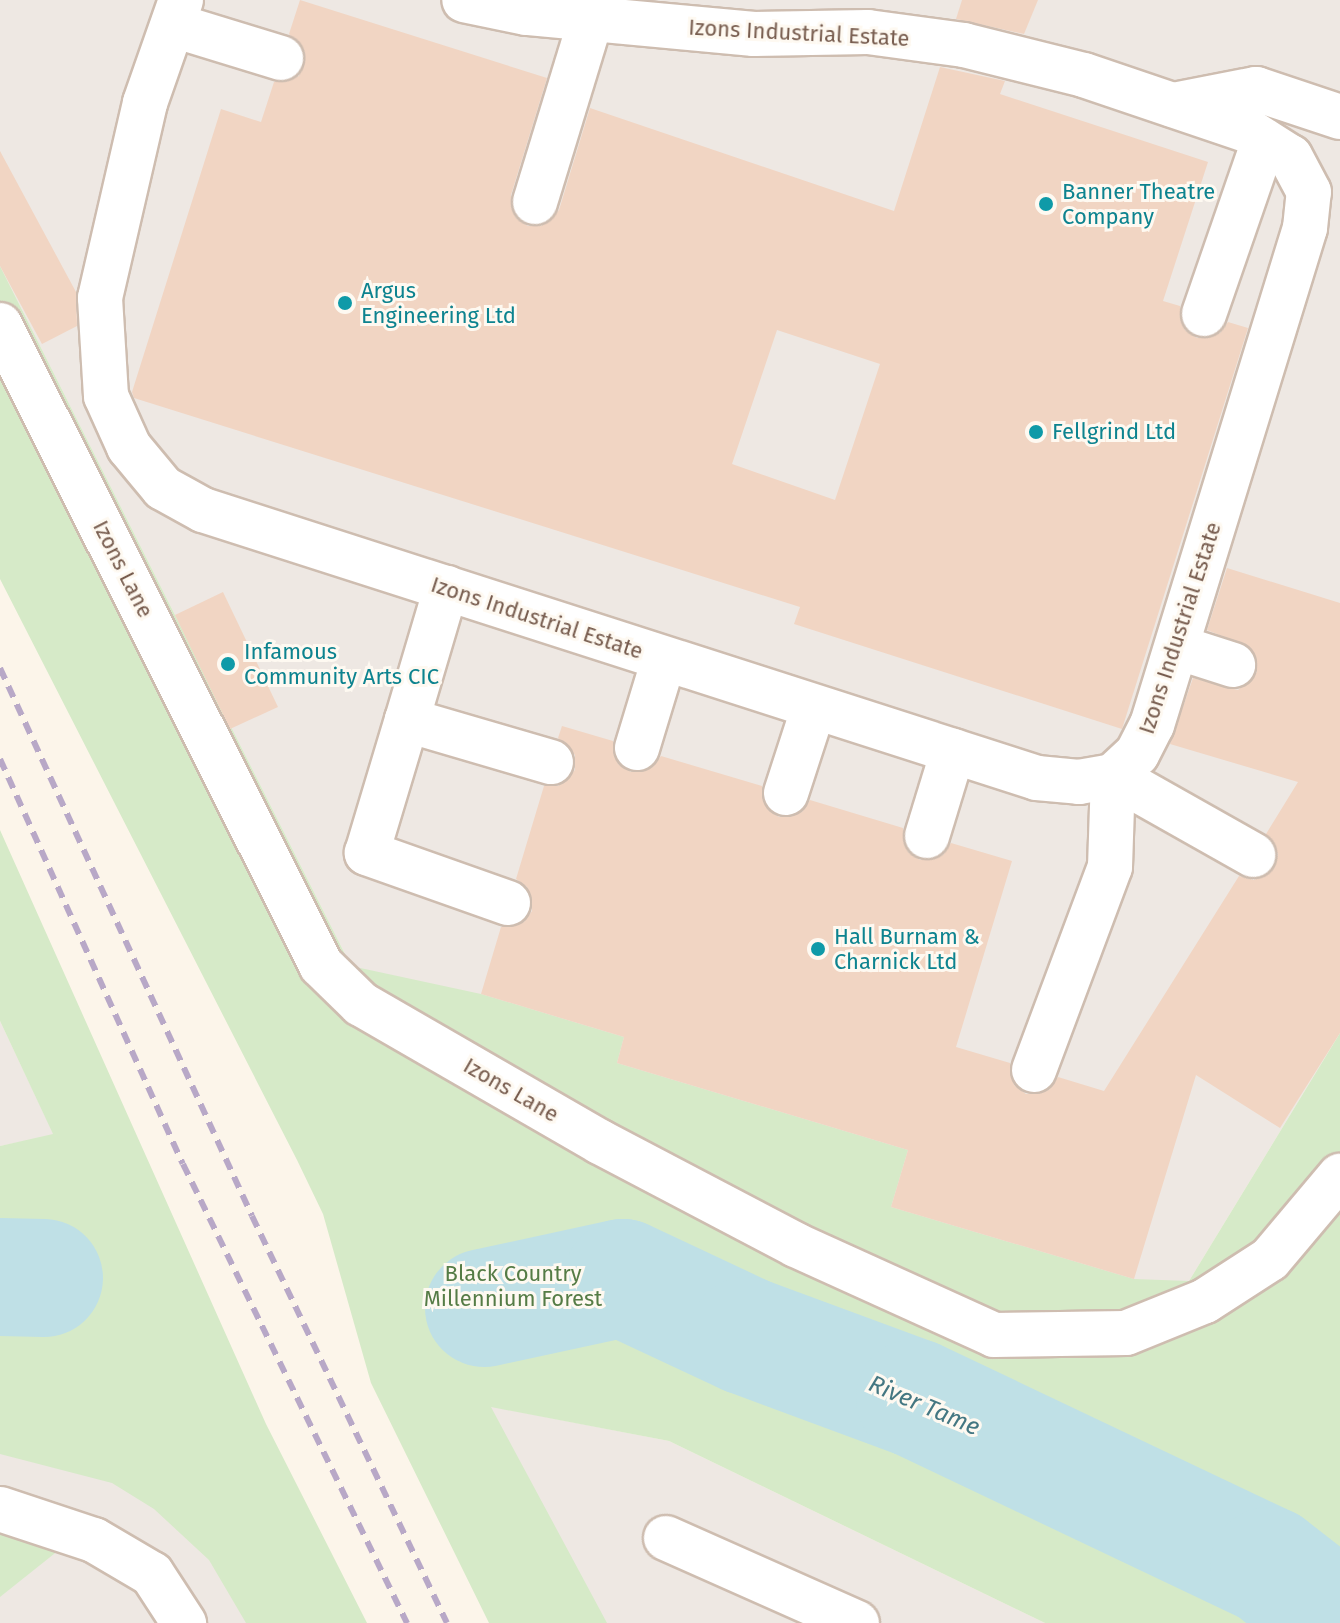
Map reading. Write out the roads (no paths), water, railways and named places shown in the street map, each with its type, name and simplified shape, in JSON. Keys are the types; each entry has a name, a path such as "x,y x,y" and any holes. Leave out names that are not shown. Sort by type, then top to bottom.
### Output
{"street":[{"name":"Izons Industrial Estate","path":"177,13 145,103 100,298 106,396 129,447 163,488 203,510 1037,778 1079,782 1113,776 1137,754 1152,725 1305,228 1309,192 1290,157 1264,141 1172,105 1084,75 964,45 868,32 754,34 591,19 464,0"},
{"path":"177,13 281,58"},
{"path":"535,202 591,19"},
{"path":"1172,105 1256,89 1340,117"},
{"path":"1204,314 1264,141"},
{"name":"Izons Lane","path":"0,325 321,965 361,1004 600,1142 796,1245 994,1335 1126,1333 1205,1301 1270,1259 1340,1176"},
{"path":"446,588 367,853 508,903"},
{"path":"1177,647 1233,665"},
{"path":"637,748 664,659"},
{"path":"786,793 814,707"},
{"path":"407,720 551,762"},
{"path":"927,836 953,751"},
{"path":"1034,1070 1110,867 1113,776 1253,855"},
{"path":"0,1509 94,1540 152,1574 184,1623"},
{"path":"666,1538 857,1623"}],"waterway":[{"name":"River Tame","path":"0,1277 44,1278"},
{"name":"River Tame","path":"484,1308 623,1278 747,1336 915,1398 1269,1566 1340,1621"}],"railway":[{"path":"0,668 252,1216 447,1623"},
{"path":"0,759 183,1164 407,1623"}],"place":[{"name":"Banner Theatre Company","path":"1046,204"},
{"name":"Argus Engineering Ltd","path":"345,303"},
{"name":"Fellgrind Ltd","path":"1036,432"},
{"name":"Infamous Community Arts CIC","path":"228,664"},
{"name":"Hall Burnam & Charnick Ltd","path":"818,949"}],"park label":[{"name":"Black Country Millennium Forest","path":"513,1286"}]}
